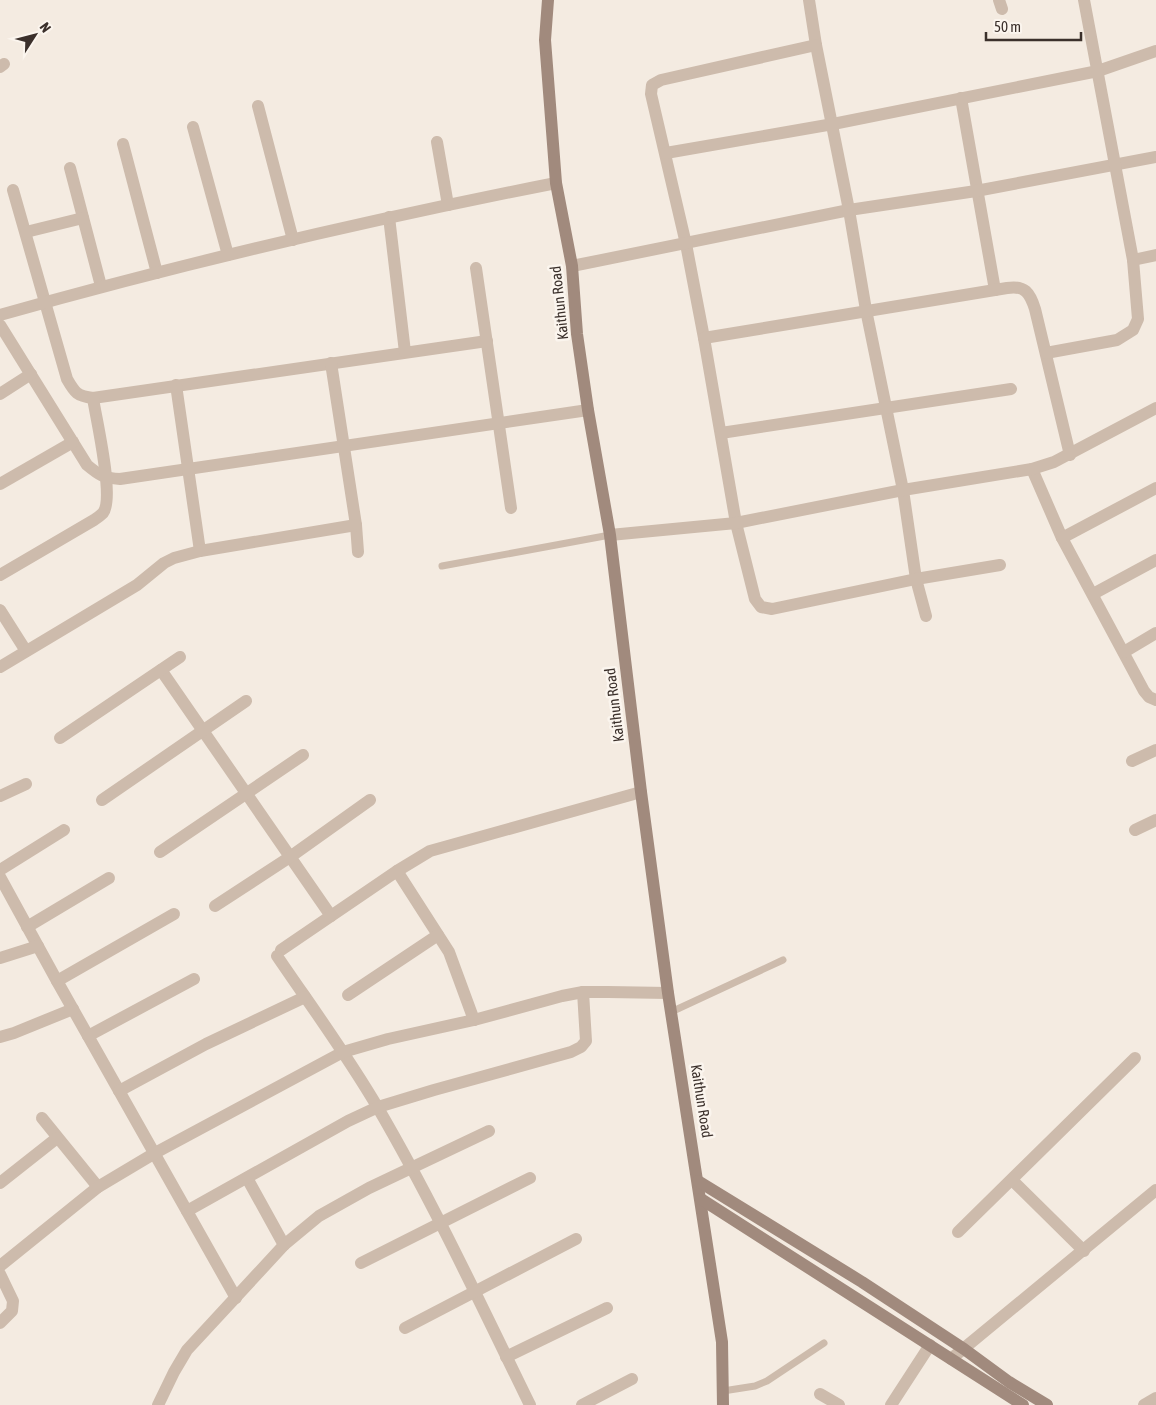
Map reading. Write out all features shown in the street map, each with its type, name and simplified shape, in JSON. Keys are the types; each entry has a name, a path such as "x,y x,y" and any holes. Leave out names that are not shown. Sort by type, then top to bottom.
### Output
{"street":[{"name":"Kaithun Road","path":"548,0 545,40 556,183 572,266 577,334 610,535 641,792 668,993 722,1342 723,1405"},
{"path":"809,0 866,310 902,490 916,579 926,616"},
{"path":"1046,353 1117,340 1133,330 1136,325 1138,312 1133,260 1084,0"},
{"path":"816,45 661,80 652,85 651,94 686,244 736,523 756,598 761,607 772,609 916,579 1000,565"},
{"path":"666,153 833,124 1098,71 1156,51"},
{"path":"961,98 995,290"},
{"path":"258,106 293,240"},
{"path":"193,127 228,255"},
{"path":"437,142 448,205"},
{"path":"123,144 157,272"},
{"path":"572,266 849,210 976,191 1156,157"},
{"path":"70,168 101,286"},
{"path":"0,315 101,286 228,255 389,217 556,183"},
{"path":"12,190 26,232 67,379 74,391 82,396 93,398 331,362 487,341"},
{"path":"389,217 405,352"},
{"path":"26,232 83,218"},
{"path":"1133,260 1156,255"},
{"path":"476,268 511,508"},
{"path":"704,338 1016,286 1025,290 1030,295 1035,309 1070,455"},
{"path":"0,325 87,464 97,474 107,478 120,479 588,410"},
{"path":"331,362 356,525 358,552"},
{"path":"0,394 31,374"},
{"path":"176,385 200,551"},
{"path":"721,433 1011,389"},
{"path":"0,575 94,520 104,512 107,501 107,478 93,398"},
{"path":"610,535 736,523 902,490 1032,469 1070,455 1156,408"},
{"path":"0,484 73,442"},
{"path":"1032,469 1062,538 1144,691 1148,697 1156,700"},
{"path":"1062,538 1156,488"},
{"path":"0,667 136,585 164,563 174,558 200,551 356,525"},
{"path":"1093,594 1156,560"},
{"path":"0,610 26,651"},
{"path":"1124,652 1156,633"},
{"path":"60,738 180,658"},
{"path":"161,670 331,916"},
{"path":"102,800 246,701"},
{"path":"1132,761 1156,750"},
{"path":"160,852 303,755"},
{"path":"0,796 26,784"},
{"path":"530,1405 440,1223 378,1107 279,953 397,871 430,851 641,792"},
{"path":"215,906 370,800"},
{"path":"1135,830 1156,820"},
{"path":"0,870 64,830"},
{"path":"397,871 449,952 474,1020"},
{"path":"0,877 236,1298"},
{"path":"27,927 109,878"},
{"path":"57,981 174,914"},
{"path":"348,995 438,935"},
{"path":"0,958 38,946"},
{"path":"88,1036 194,979"},
{"path":"187,1211 348,1121 378,1107 576,1050 586,1041 583,992"},
{"path":"0,1266 98,1187 154,1153 343,1052 388,1039 474,1020 583,992 668,993"},
{"path":"119,1091 206,1044 306,997"},
{"path":"0,1037 14,1034 73,1009"},
{"path":"958,1232 1135,1058"},
{"path":"42,1118 98,1187"},
{"path":"158,1405 187,1350 284,1245 319,1216 410,1167 489,1131"},
{"path":"0,1183 57,1138"},
{"path":"247,1178 284,1245"},
{"path":"360,1263 530,1178"},
{"path":"1012,1180 1084,1251"},
{"path":"698,1181 854,1277 964,1349 1009,1382 1047,1405"},
{"path":"951,1359 1156,1190"},
{"path":"701,1199 1023,1405"},
{"path":"405,1328 576,1239"},
{"path":"0,1274 13,1301 12,1311 0,1323"},
{"path":"506,1357 607,1308"},
{"path":"890,1405 930,1345"},
{"path":"582,1405 632,1379"},
{"path":"820,1394 839,1405"},
{"path":"1144,1405 1156,1398"}],"lane":[{"path":"442,566 610,535"},
{"path":"671,1012 783,960"},
{"path":"723,1391 755,1386 824,1343"}]}
